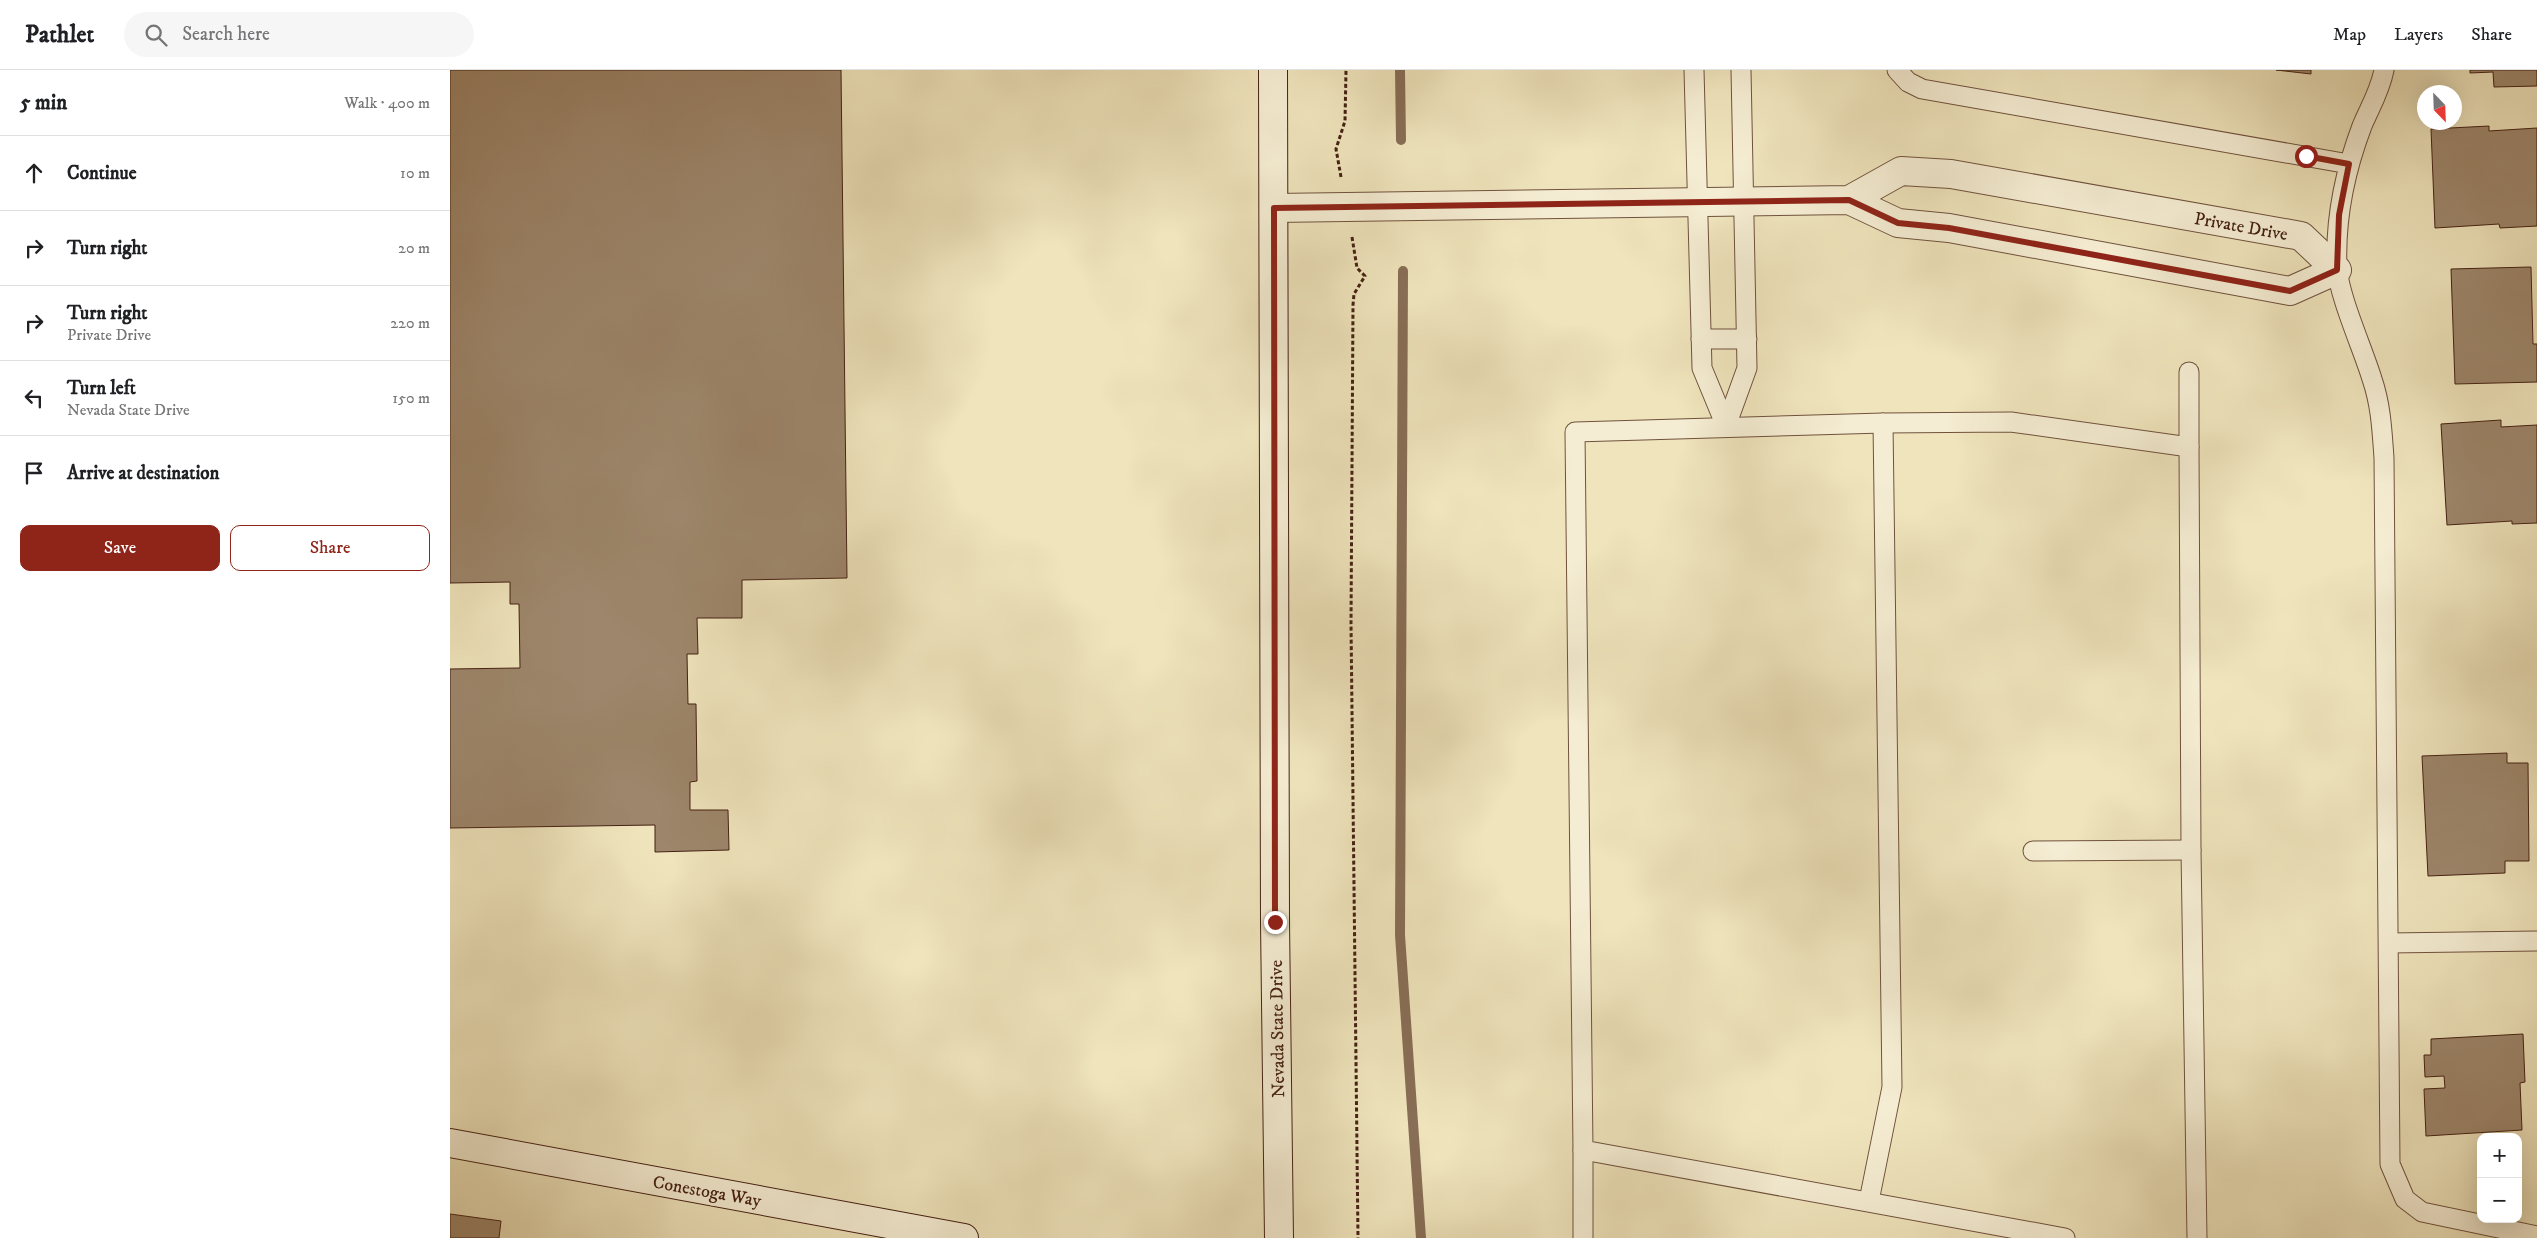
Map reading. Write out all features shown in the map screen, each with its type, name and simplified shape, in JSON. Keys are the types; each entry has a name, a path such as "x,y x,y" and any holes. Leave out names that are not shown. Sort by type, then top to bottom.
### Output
{"street":[{"name":"Nevada State Drive","path":"1273,70 1275,922 1279,1238"},
{"name":"Private Drive","path":"1274,208 1849,200 1898,223 1949,228 2290,291 2337,270 2301,236 1951,174 1901,170 1849,200"},
{"name":"Conestoga Way","path":"450,1143 964,1238"}],"lane":[{"path":"1694,70 1702,368 1726,426"},
{"path":"1726,426 1747,368 1741,70"},
{"path":"1897,70 1908,82 1922,89 2349,164"},
{"path":"2384,70 2381,86 2362,126 2349,164 2339,215 2337,270 2373,382 2381,417 2386,521 2390,1164 2396,1182 2405,1199 2422,1212 2537,1236"},
{"path":"1701,339 1747,339"},
{"path":"2189,372 2192,850 2198,1238"},
{"path":"1583,1238 1575,432 1726,426 2011,422 2189,448"},
{"path":"1869,1201 1892,1087 1883,423"},
{"path":"2033,851 2192,850"},
{"path":"2389,943 2537,941"},
{"path":"1583,1150 2066,1238"}],"path":[{"path":"1336,149 1346,121 1346,70"},
{"path":"1357,268 1365,276 1354,294 1353,305 1351,624 1358,1238"}],"building":[{"path":"450,70 841,70 847,578 742,580 742,618 697,618 698,654 687,654 688,704 696,704 697,781 690,782 690,810 728,810 729,850 655,852 655,825 450,828 450,669 520,668 519,604 510,604 510,582 450,583"},
{"path":"2276,70 2311,70 2311,74"},
{"path":"2470,70 2537,70 2537,86 2494,87 2493,72 2470,73"},
{"path":"2489,126 2489,131 2537,128 2537,226 2500,228 2499,224 2435,228 2431,130 2462,130 2462,127"},
{"path":"2531,267 2533,344 2537,344 2537,382 2455,384 2451,269"},
{"path":"2501,420 2501,427 2537,425 2537,523 2512,524 2512,521 2447,525 2441,424"},
{"path":"2507,753 2507,763 2528,763 2529,861 2505,861 2505,873 2428,876 2422,756"},
{"path":"2523,1034 2525,1082 2520,1083 2522,1130 2426,1136 2424,1089 2445,1088 2444,1076 2425,1077 2424,1055 2431,1055 2431,1039"},
{"path":"450,1214 501,1221 499,1238 450,1238"}],"waterway":[{"path":"1400,70 1401,140"},
{"path":"1403,271 1400,935 1421,1238"}],"route":[{"path":"1275,922 1274,208 1849,200 1898,223 1949,228 2290,291 2337,270 2339,215 2349,164 2306,156"}]}
